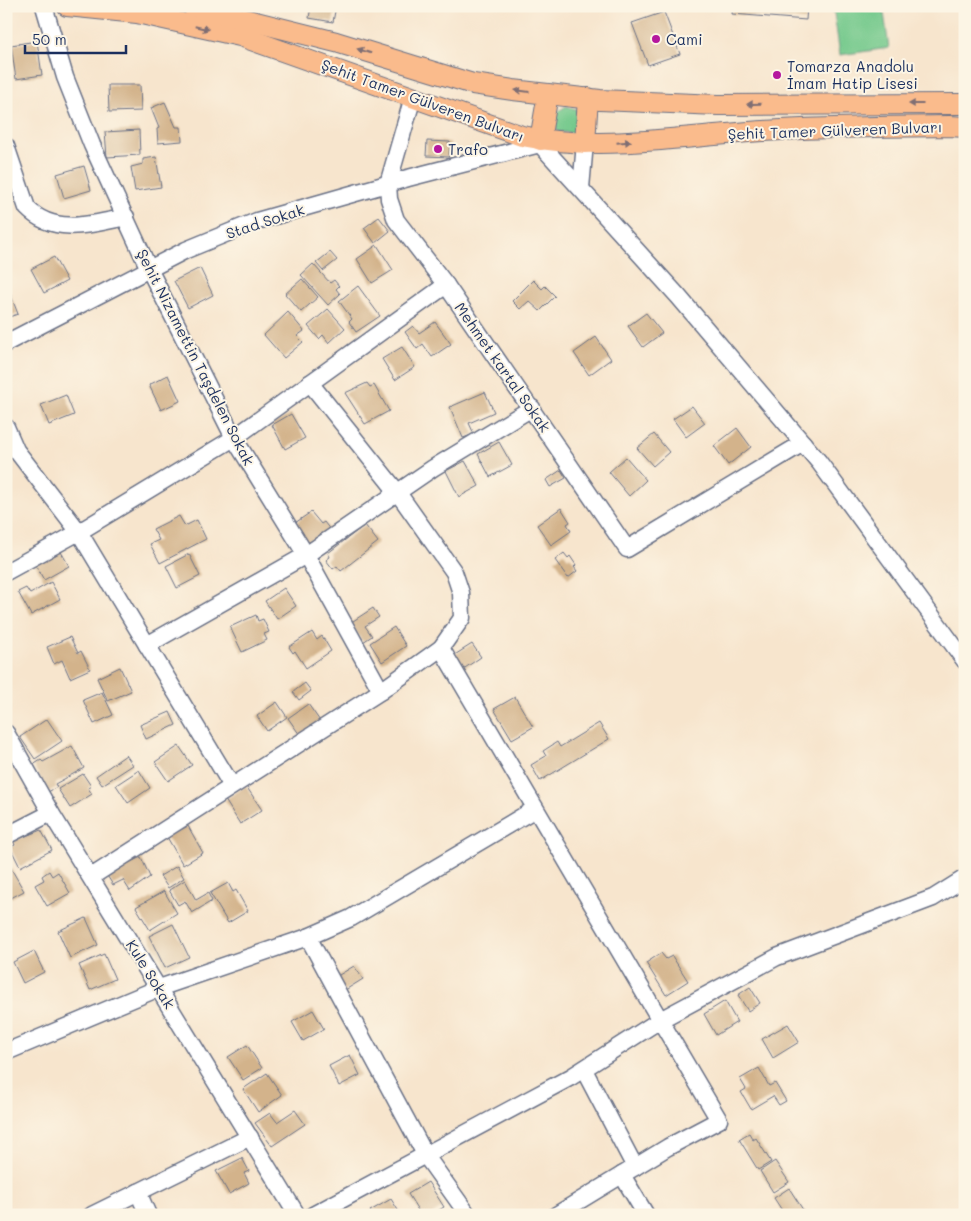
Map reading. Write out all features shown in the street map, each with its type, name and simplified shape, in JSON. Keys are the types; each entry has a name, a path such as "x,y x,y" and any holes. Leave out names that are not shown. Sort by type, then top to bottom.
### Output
{"main road":[{"name":"Şehit Tamer Gülveren Bulvarı","path":"67,6 137,13 240,36 540,142 585,144 765,131 965,127"},
{"name":"Şehit Tamer Gülveren Bulvarı","path":"192,6 336,42 473,84 548,94 588,98 718,104 965,104"},
{"path":"540,142 548,94"},
{"path":"585,144 588,98"}],"street":[{"name":"Şehit Nizamettin Taşdelen Sokak","path":"44,6 65,77 92,145 149,269 234,438 306,555 382,691"},
{"path":"388,184 413,97"},
{"path":"540,142 678,296 803,443 965,661"},
{"name":"Stad Sokak","path":"6,343 186,250 257,221 540,142"},
{"path":"581,188 585,144"},
{"path":"6,146 27,208 34,216 56,226 89,225 126,217"},
{"name":"Mehmet kartal Sokak","path":"388,184 389,199 396,220 446,285 627,549 803,443"},
{"path":"6,572 80,532 234,438 446,285"},
{"path":"91,877 382,691 441,648 462,618 462,593 454,572 398,493 310,383"},
{"path":"147,645 306,555 433,468 532,408"},
{"path":"6,427 16,450 80,532 232,786"},
{"path":"441,648 719,1120 628,1171 556,1215"},
{"name":"Kule Sokak","path":"6,734 50,813 160,988 297,1215"},
{"path":"6,1052 160,988 308,937 351,918 535,808"},
{"path":"6,836 50,813"},
{"path":"314,1215 584,1070 660,1020 777,957 933,898 965,878"},
{"path":"308,937 426,1156 468,1215"},
{"path":"584,1070 646,1215"},
{"path":"92,1215 250,1137"},
{"path":"138,1192 148,1215"}],"green space":[{"path":"833,6 883,6 889,48 840,55"},
{"path":"566,106 579,110 576,133 558,132 554,124 555,114"}],"building":[{"path":"311,6 336,6 333,22 309,18"},
{"path":"733,6 807,6 806,20 732,14"},
{"name":"Cami","path":"664,12 680,54 648,65 632,23"},
{"path":"37,41 42,75 16,79 11,45"},
{"path":"108,85 140,85 141,111 109,112"},
{"path":"165,102 176,127 181,127 182,141 158,143 157,129 159,128 151,108"},
{"path":"139,130 140,155 107,157 105,132"},
{"name":"Trafo","path":"427,141 450,142 449,157 426,156"},
{"path":"156,157 161,187 135,191 131,167 143,164 143,159"},
{"path":"84,166 91,190 64,198 57,174"},
{"path":"379,217 390,231 375,243 364,228"},
{"path":"377,245 393,270 372,283 357,259"},
{"path":"330,252 337,260 323,271 316,263"},
{"path":"54,257 67,281 44,293 31,269"},
{"path":"313,264 330,283 334,280 339,286 336,289 340,294 328,305 301,275"},
{"path":"200,268 213,295 188,308 174,281"},
{"path":"302,279 318,297 301,312 285,294"},
{"path":"533,280 542,289 545,286 555,296 540,311 529,301 520,309 512,301"},
{"path":"6,283 18,314 6,318"},
{"path":"358,286 380,316 356,332 349,322 352,319 339,301"},
{"path":"328,309 345,328 329,343 323,335 319,339 308,326"},
{"path":"288,312 304,331 297,336 303,342 284,358 264,335"},
{"path":"646,313 662,333 643,347 628,326"},
{"path":"435,322 451,344 432,357 423,344 417,349 405,332 413,326 419,333"},
{"path":"596,337 611,359 589,375 574,353"},
{"path":"402,347 415,367 395,380 382,359"},
{"path":"168,375 180,401 161,410 149,385"},
{"path":"367,383 370,387 374,385 389,411 365,424 345,393"},
{"path":"485,392 494,412 469,423 474,434 463,438 450,407"},
{"path":"66,395 74,415 49,425 41,405"},
{"path":"692,406 705,423 686,437 673,419"},
{"path":"291,414 305,438 285,449 272,425"},
{"path":"737,428 751,447 728,465 714,446"},
{"path":"654,434 669,452 653,466 637,448"},
{"path":"499,442 512,465 490,477 478,454"},
{"path":"626,457 646,480 629,496 609,472"},
{"path":"465,461 479,486 459,497 446,471"},
{"path":"561,470 566,478 550,487 546,480"},
{"path":"561,508 570,522 567,524 571,531 551,545 537,525"},
{"path":"311,512 321,524 324,522 331,531 308,547 292,525"},
{"path":"179,516 185,526 197,520 206,539 160,563 150,544 159,540 153,529"},
{"path":"365,525 378,542 341,571 337,566 333,569 326,560 330,557 328,553"},
{"path":"60,550 69,566 44,580 32,559"},
{"path":"564,553 568,558 570,556 576,565 574,567 577,571 568,578 555,560"},
{"path":"189,554 200,576 177,588 166,566"},
{"path":"51,582 60,599 31,615 18,592 26,588 30,594"},
{"path":"284,588 296,606 277,619 265,601"},
{"path":"373,608 379,617 365,626 372,636 363,642 350,623"},
{"path":"256,615 258,621 263,619 269,632 264,634 267,640 242,652 230,627"},
{"path":"394,627 406,646 382,662 370,643"},
{"path":"312,632 317,640 322,636 331,651 306,668 295,651 293,653 289,647"},
{"path":"70,637 78,653 81,651 90,669 70,678 62,660 54,664 47,647"},
{"path":"472,644 481,657 462,670 453,656"},
{"path":"120,667 131,691 108,701 97,678"},
{"path":"305,683 311,691 299,700 293,692"},
{"path":"102,692 113,715 94,724 83,700"},
{"path":"515,697 533,727 512,739 494,709"},
{"path":"277,702 287,717 267,731 257,716"},
{"path":"308,704 322,724 302,738 288,718"},
{"path":"170,712 176,725 146,739 140,725"},
{"path":"47,719 62,741 35,759 20,737"},
{"path":"599,723 609,739 540,781 531,765 546,756 543,751 557,742 560,747"},
{"path":"72,746 84,768 55,784 57,787 48,792 33,765 41,760 43,762"},
{"path":"179,746 192,765 168,781 155,762"},
{"path":"126,755 133,765 102,785 96,776"},
{"path":"139,770 150,788 128,803 116,785"},
{"path":"83,774 91,786 88,788 92,794 70,808 58,789"},
{"path":"246,786 262,810 240,824 225,800"},
{"path":"188,826 203,853 183,865 167,837"},
{"path":"41,830 52,850 20,867 10,847 15,845 13,841"},
{"path":"141,857 150,877 130,891 123,880 113,885 106,874"},
{"path":"9,865 24,891 11,898 6,889 6,866"},
{"path":"177,866 184,878 168,888 160,876"},
{"path":"49,871 52,876 58,872 70,893 47,906 35,885 44,880 42,876"},
{"path":"185,880 196,900 208,893 212,901 192,913 185,901 178,905 169,890"},
{"path":"228,883 233,892 236,890 248,911 228,923 210,893"},
{"path":"164,891 177,913 150,930 136,907"},
{"path":"86,918 98,945 70,958 58,931"},
{"path":"173,924 189,957 165,968 149,936"},
{"path":"34,951 44,972 23,983 13,962"},
{"path":"661,953 666,959 672,956 688,981 666,995 646,963"},
{"path":"104,954 115,979 90,990 79,965"},
{"path":"354,966 363,979 342,992 334,978"},
{"path":"750,987 760,1003 748,1011 738,995"},
{"path":"725,1001 737,1022 716,1035 704,1014"},
{"path":"313,1010 324,1029 303,1041 292,1022"},
{"path":"788,1024 799,1042 773,1058 762,1039"},
{"path":"247,1045 262,1068 243,1080 228,1057"},
{"path":"350,1055 360,1075 339,1086 329,1066"},
{"path":"759,1068 769,1086 775,1083 786,1101 779,1105 773,1096 751,1109 741,1092 746,1089 740,1079"},
{"path":"267,1073 282,1095 258,1112 243,1089"},
{"path":"295,1110 305,1124 272,1146 255,1123 270,1113 277,1122"},
{"path":"749,1133 753,1140 756,1138 771,1162 758,1170 739,1139"},
{"path":"242,1158 249,1171 244,1173 249,1183 229,1194 216,1171"},
{"path":"775,1161 789,1182 773,1192 760,1171"},
{"path":"428,1182 444,1207 431,1215 421,1215 408,1194"},
{"path":"789,1188 805,1213 802,1215 785,1215 774,1198"},
{"path":"391,1199 401,1215 373,1215 370,1211"}],"place":[{"name":"Cami","path":"656,39"},
{"name":"Tomarza Anadolu İmam Hatip Lisesi","path":"777,75"},
{"name":"Trafo","path":"438,149"}]}
